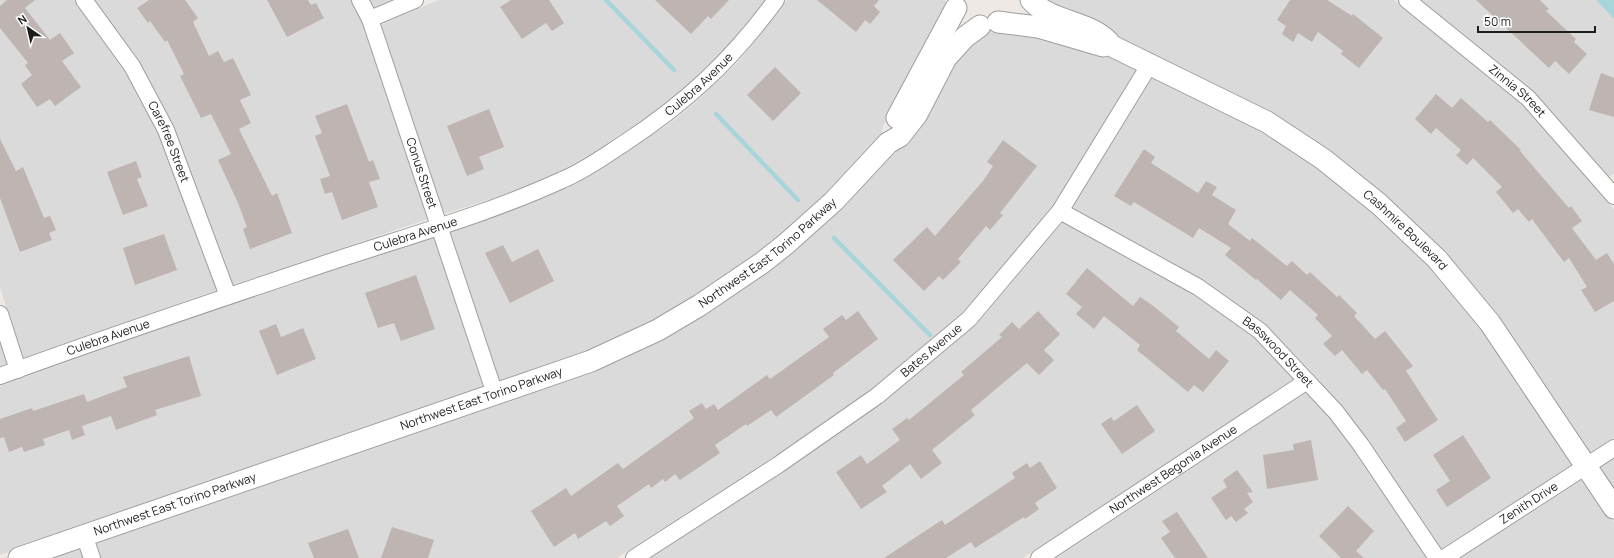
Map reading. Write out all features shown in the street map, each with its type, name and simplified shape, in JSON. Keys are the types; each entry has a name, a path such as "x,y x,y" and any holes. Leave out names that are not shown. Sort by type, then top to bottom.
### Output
{"street":[{"name":"Carefree Street","path":"84,0 132,66 166,130 228,296"},
{"name":"Conus Street","path":"360,0 370,19 495,394"},
{"path":"370,19 415,0"},
{"name":"Culebra Avenue","path":"0,376 228,296 515,200 564,179 597,161 634,137 664,116 706,81 733,54 776,0"},
{"name":"Northwest East Torino Parkway","path":"19,558 591,361 658,330 700,305 762,263 786,244 834,201 888,143 900,136 917,114 939,71 955,47 989,24 1009,17 1016,10 1021,0"},
{"name":"Cashmire Boulevard","path":"1031,0 1044,10 1105,36 1112,46 1267,122 1323,159 1379,204 1437,259 1490,323 1614,508"},
{"name":"Zinnia Street","path":"1407,0 1528,98 1612,190"},
{"path":"955,4 972,23 989,24"},
{"name":"Northwest East Torino Parkway","path":"888,143 890,131 955,4"},
{"name":"Cashmire Boulevard","path":"989,24 1038,27 1100,47 1112,46"},
{"name":"Bates Avenue","path":"634,558 778,465 877,396 969,319 1060,211 1150,64"},
{"name":"Basswood Street","path":"1060,211 1198,286 1260,331 1336,412 1361,445 1437,558"},
{"path":"0,314 18,370"},
{"name":"Northwest Begonia Avenue","path":"1039,558 1307,381"},
{"name":"Zenith Drive","path":"1444,558 1614,448"},
{"path":"84,535 92,558"}],"shaded area":[{"path":"0,0 74,0 125,70 158,133 217,290 22,358 0,287"},
{"path":"94,0 351,0 363,22 428,219 232,285 173,127 138,61"},
{"path":"369,0 392,0 373,8"},
{"path":"438,0 765,0 726,48 684,89 659,109 592,153 560,171 512,192 444,214 381,25"},
{"path":"787,0 945,0 947,7 883,126 881,137 877,139 878,141 828,194 756,256 695,297 654,322 587,353 500,382 450,231 518,208 568,187 602,168 669,124 696,102 739,61"},
{"path":"1044,0 1394,0 1523,105 1603,194 1614,210 1614,437 1588,454 1443,254 1148,52 1119,40 1119,36 1115,36"},
{"path":"1420,0 1596,0 1614,19 1614,173 1609,177 1534,93"},
{"path":"1000,31 1037,36 1108,55 1111,58 1114,56 1138,67 1053,206 963,312 872,389 773,457 617,558 100,558 95,541 663,338 892,153 895,154 896,149 961,53 983,34"},
{"path":"1154,75 1264,130 1319,166 1373,210 1431,265 1483,328 1574,463 1441,549 1368,441 1342,407 1309,369 1266,325 1201,279 1072,208"},
{"path":"1063,222 1194,294 1255,337 1294,379 1023,558 651,558 783,472 882,403 976,325"},
{"path":"434,236 484,388 0,555 0,386 231,304"},
{"path":"0,341 7,364 0,366"},
{"path":"1307,392 1330,417 1355,450 1427,558 1056,558"},
{"path":"1614,459 1614,493 1598,469"},
{"path":"1585,478 1614,523 1614,558 1461,558"},
{"path":"79,546 83,558 46,558"}],"water":[{"path":"1596,0 1614,0 1614,19"}],"building":[{"path":"7,0 35,0 25,8 50,40 60,33 74,53 62,61 81,87 55,106 50,99 37,107 21,84 32,75 25,65 28,63 0,28 0,6"},
{"path":"149,0 185,0 198,18 193,22 209,56 218,51 224,62 233,58 251,95 240,100 251,123 239,129 272,196 277,193 292,233 250,249 243,229 247,227 238,203 218,160 231,154 211,114 201,118 180,76 184,74 167,40 165,42 150,21 148,23 137,8"},
{"path":"267,0 308,0 311,5 316,3 324,18 287,37"},
{"path":"511,0 549,0 564,23 552,31 546,23 522,39 500,7"},
{"path":"655,0 729,0 711,19 708,16 691,34"},
{"path":"817,0 879,0 874,6 880,12 870,24 865,20 856,32"},
{"path":"1290,0 1327,0 1352,16 1353,14 1383,38 1359,68 1341,54 1343,51 1318,32 1312,42 1298,33 1293,42 1282,34 1286,26 1277,20"},
{"path":"1476,0 1540,0 1549,9 1546,11 1576,39 1574,42 1587,54 1569,74 1555,61 1549,68"},
{"path":"775,67 801,93 773,121 747,95"},
{"path":"1601,73 1614,78 1614,117 1589,110"},
{"path":"1436,94 1452,108 1461,98 1488,122 1490,120 1521,150 1520,151 1569,208 1571,206 1582,221 1572,228 1596,260 1607,253 1614,264 1614,301 1595,312 1581,290 1587,287 1569,258 1564,262 1532,219 1529,222 1518,209 1513,213 1496,192 1502,187 1473,158 1467,165 1456,155 1461,150 1436,128 1431,134 1415,119"},
{"path":"347,104 369,162 373,160 380,179 369,182 378,207 342,220 332,192 325,194 320,179 330,176 315,136 322,133 315,116"},
{"path":"489,109 504,147 479,157 484,169 467,176 447,126"},
{"path":"0,139 16,171 23,167 44,218 50,216 56,230 49,233 52,240 20,252 0,198"},
{"path":"1003,140 1037,166 1000,213 1003,215 990,230 986,226 958,259 961,262 943,280 939,276 924,291 893,260 927,227 935,236 983,181 993,166 987,162"},
{"path":"1144,149 1155,157 1151,163 1198,193 1206,181 1217,187 1212,195 1236,210 1228,224 1250,241 1252,238 1287,266 1292,261 1307,275 1310,272 1337,297 1339,295 1357,313 1354,316 1375,339 1385,331 1413,366 1406,371 1438,420 1405,442 1396,428 1406,421 1385,389 1383,390 1367,370 1362,374 1342,350 1335,356 1323,344 1332,336 1315,318 1318,315 1290,290 1281,300 1257,279 1256,280 1225,255 1231,248 1199,228 1193,238 1134,202 1131,206 1114,196"},
{"path":"136,161 142,177 137,179 148,206 123,215 107,172"},
{"path":"164,234 177,270 135,285 123,248"},
{"path":"503,245 512,262 538,249 554,281 510,303 485,253"},
{"path":"1087,268 1133,306 1140,297 1152,305 1179,327 1176,331 1209,359 1216,350 1229,361 1203,392 1194,385 1188,392 1137,350 1140,345 1104,316 1094,329 1076,314 1082,307 1066,294"},
{"path":"416,275 435,329 401,341 394,323 378,328 365,293"},
{"path":"858,311 878,339 833,373 834,375 776,417 771,410 747,426 746,424 715,445 720,453 680,480 675,474 665,482 663,479 651,488 649,484 617,506 624,516 610,526 606,521 578,539 575,533 554,547 531,511 566,488 571,496 618,463 623,469 694,418 689,411 702,403 706,409 714,404 718,410 767,375 770,379 829,337 823,329 842,315 846,320"},
{"path":"1038,311 1060,334 1044,350 1054,360 1039,375 1027,363 971,410 975,415 932,450 942,463 921,479 910,464 882,486 887,492 861,509 836,472 861,455 867,464 900,440 892,429 907,418 909,420 964,375 961,372 1002,337 999,335 1012,322 1019,329"},
{"path":"276,324 281,337 303,328 316,359 277,375 259,331"},
{"path":"189,356 201,396 155,410 157,415 116,430 111,416 82,426 85,435 72,440 69,430 43,439 45,445 24,452 22,447 9,452 4,437 0,438 0,419 32,408 33,411 84,394 87,402 127,387 123,377"},
{"path":"1137,405 1155,431 1122,454 1101,424 1111,417 1114,421"},
{"path":"1463,435 1491,478 1447,507 1436,490 1450,481 1433,455"},
{"path":"1311,440 1318,480 1267,489 1263,455 1294,450 1293,444"},
{"path":"1040,461 1057,488 1035,503 1039,509 1025,519 1024,517 975,548 971,542 946,558 884,558 942,520 945,525 1015,478 1012,473 1027,463 1030,468"},
{"path":"1237,470 1253,492 1247,493 1253,502 1244,509 1248,513 1236,522 1231,516 1226,520 1211,498 1227,487 1223,480"},
{"path":"1348,506 1374,531 1356,551 1364,558 1341,558 1319,536"},
{"path":"1177,512 1208,558 1175,558 1161,538 1170,532 1162,521"},
{"path":"392,527 434,540 428,558 381,558"},
{"path":"348,529 359,558 314,558 308,543"}],"waterway":[{"path":"606,0 674,70"},
{"path":"716,114 798,200"},
{"path":"834,238 930,335"}]}
